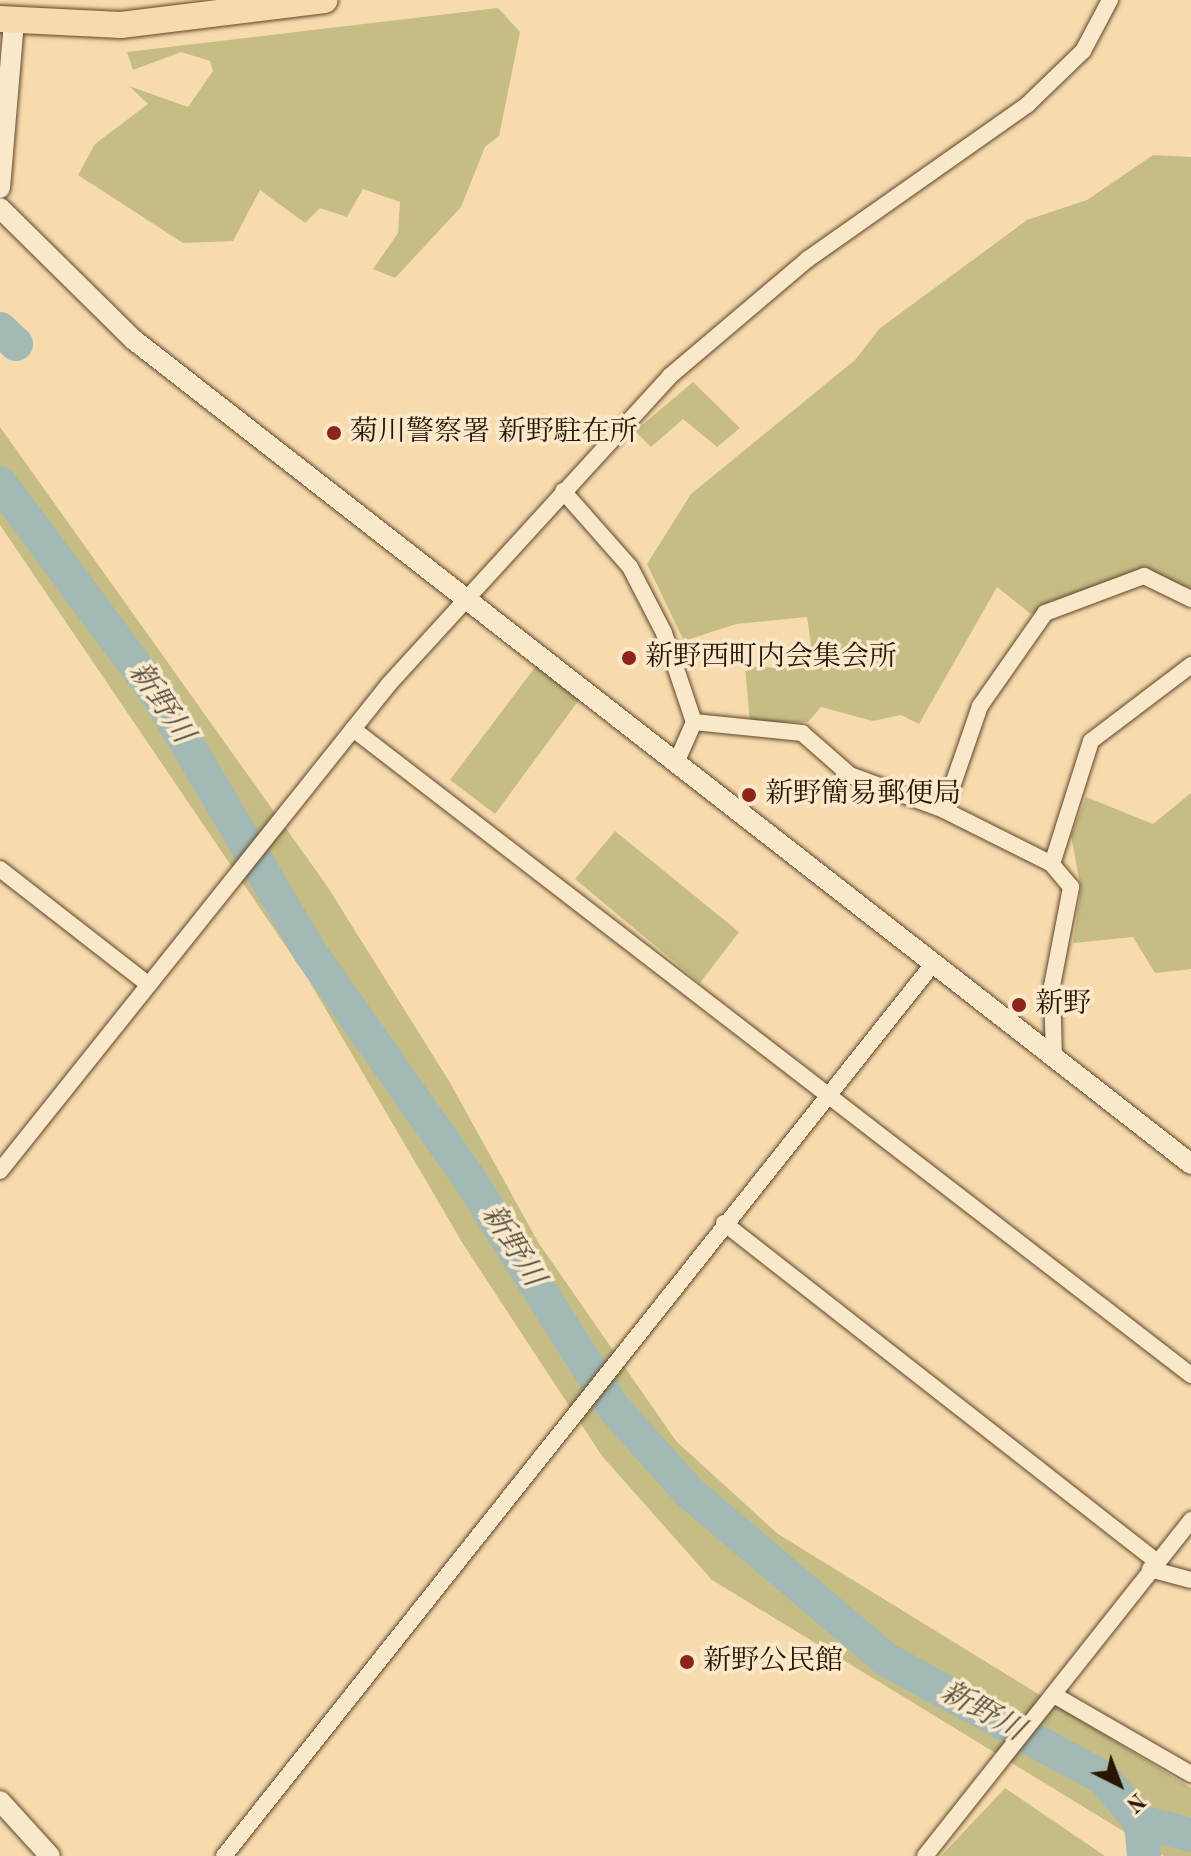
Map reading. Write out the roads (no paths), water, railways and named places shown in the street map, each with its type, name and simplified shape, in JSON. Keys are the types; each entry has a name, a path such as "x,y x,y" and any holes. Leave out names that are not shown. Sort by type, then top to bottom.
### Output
{"main road":[{"path":"11,14 121,25 324,0"}],"street":[{"path":"0,1171 235,867 563,491 670,376 808,259 1027,105 1083,51 1110,0"},
{"path":"0,188 11,14"},
{"path":"0,208 134,340 1191,1164"},
{"path":"563,491 630,567 664,633 694,722 676,763"},
{"path":"944,810 980,706 1045,613 1144,576 1191,599"},
{"path":"1052,864 1091,741 1191,665"},
{"path":"694,722 802,733 850,775 944,810 1052,864 1071,887 1052,986 1054,1058"},
{"path":"353,729 1191,1375"},
{"path":"0,869 145,982"},
{"path":"224,1856 566,1418 933,964"},
{"path":"724,1223 1153,1565 1191,1580"},
{"path":"925,1856 1191,1520"},
{"path":"1054,1695 1191,1774"},
{"path":"0,1801 50,1856"}],"waterway":[{"path":"0,329 16,344"},
{"name":"新野川","path":"0,483 161,700 310,952 467,1175 613,1407 690,1493 887,1660 1103,1778 1141,1822 1191,1835"},
{"path":"1141,1822 1144,1856"}],"place":[{"name":"菊川警察署 新野駐在所","path":"334,433"},
{"name":"新野西町内会集会所","path":"629,658"},
{"name":"新野簡易郵便局","path":"749,795"},
{"name":"新野","path":"1019,1005"},
{"name":"新野公民館","path":"687,1662"}]}
